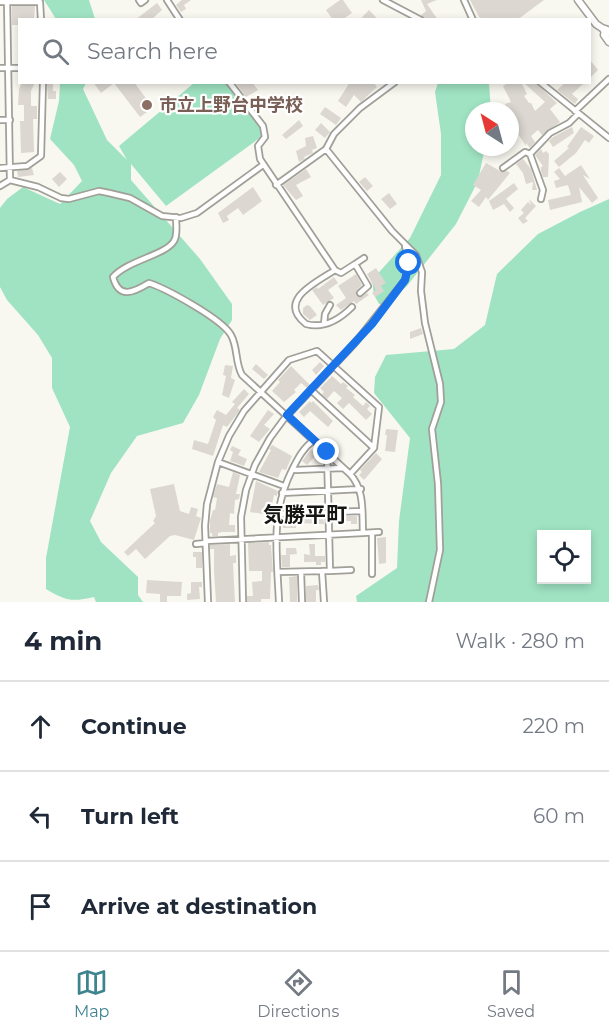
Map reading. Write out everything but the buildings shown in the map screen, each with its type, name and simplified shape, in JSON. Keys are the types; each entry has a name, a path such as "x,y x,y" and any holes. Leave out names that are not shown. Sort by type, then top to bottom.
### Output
{"street":[{"path":"139,0 141,3 145,0"},
{"path":"167,0 179,18"},
{"path":"383,0 417,18"},
{"path":"464,0 472,18"},
{"path":"578,0 596,24 607,31 604,35 609,42"},
{"path":"7,1 10,68 10,180"},
{"path":"0,2 40,2 41,18"},
{"path":"0,68 18,68"},
{"path":"530,154 550,133 569,123 576,112 609,79"},
{"path":"0,168 27,166 41,156 43,84"},
{"path":"231,84 263,126 265,136 258,148 263,165 335,270 341,273 364,258"},
{"path":"276,185 326,149 334,134 360,108 392,84"},
{"path":"542,84 609,138"},
{"path":"0,120 10,120"},
{"path":"326,149 404,244 416,255 422,272 421,291 425,323 440,384 441,402 432,429 438,484 440,550 429,602"},
{"path":"503,168 525,152 530,154"},
{"path":"530,154 543,190 541,199"},
{"path":"0,186 10,180 38,186 69,199 99,191 130,198 162,216 176,218 197,213 263,165"},
{"path":"176,218 175,240 169,248 119,269 113,277 115,283 120,290 127,293 136,291 149,283 163,288 224,326 233,339 240,372 358,482 361,489 363,533"},
{"path":"243,602 240,539 243,504 251,474 262,451 287,415 372,324 405,280 409,263 404,244"},
{"path":"355,264 368,286 360,293"},
{"path":"335,270 302,290 296,310 303,322 309,325 324,324 339,319 352,307"},
{"path":"324,324 325,314 330,305"},
{"path":"208,602 207,504 218,462 239,420 289,360 317,351 379,407 374,448 350,474"},
{"path":"311,390 374,448"},
{"path":"279,602 277,514 284,486 292,469 301,452 314,440"},
{"path":"327,452 330,571"},
{"path":"218,462 284,486"},
{"path":"292,469 343,468"},
{"path":"282,493 361,489"},
{"path":"277,514 362,511"},
{"path":"196,544 240,539 379,532"},
{"path":"372,533 372,574"},
{"path":"278,572 351,570"},
{"path":"301,572 302,602"},
{"path":"322,572 324,602"}],"green space":[{"path":"44,0 89,0 95,18 55,18"},
{"path":"60,84 86,84 83,89 107,140 127,160 119,146 193,84 227,84 262,129 261,137 166,206 131,164 131,180 200,259 232,304 232,320 220,339 199,395 183,423 137,436 111,473 90,521 101,542 138,577 138,595 143,602 96,602 94,597 80,600 69,599 46,589 46,558 70,427 52,388 52,358 38,335 7,300 0,287 0,208 7,199 23,187 60,204 82,181 74,165 50,139 59,101"},
{"path":"438,84 489,84 490,102 465,102 465,156 483,156 478,181 456,224 407,286 385,305 379,304 374,295 372,280 410,238 441,175 441,134 435,92"},
{"path":"609,199 609,602 357,602 356,596 397,568 399,521 410,438 374,393 375,377 386,355 454,349 485,325 497,274 538,234"}],"place":[{"name":"市立上野台中学校","path":"147,105"}],"district":[{"name":"気勝平町","path":"305,515"}],"route":[{"path":"327,452 287,415 372,324 405,280 409,263"}]}
